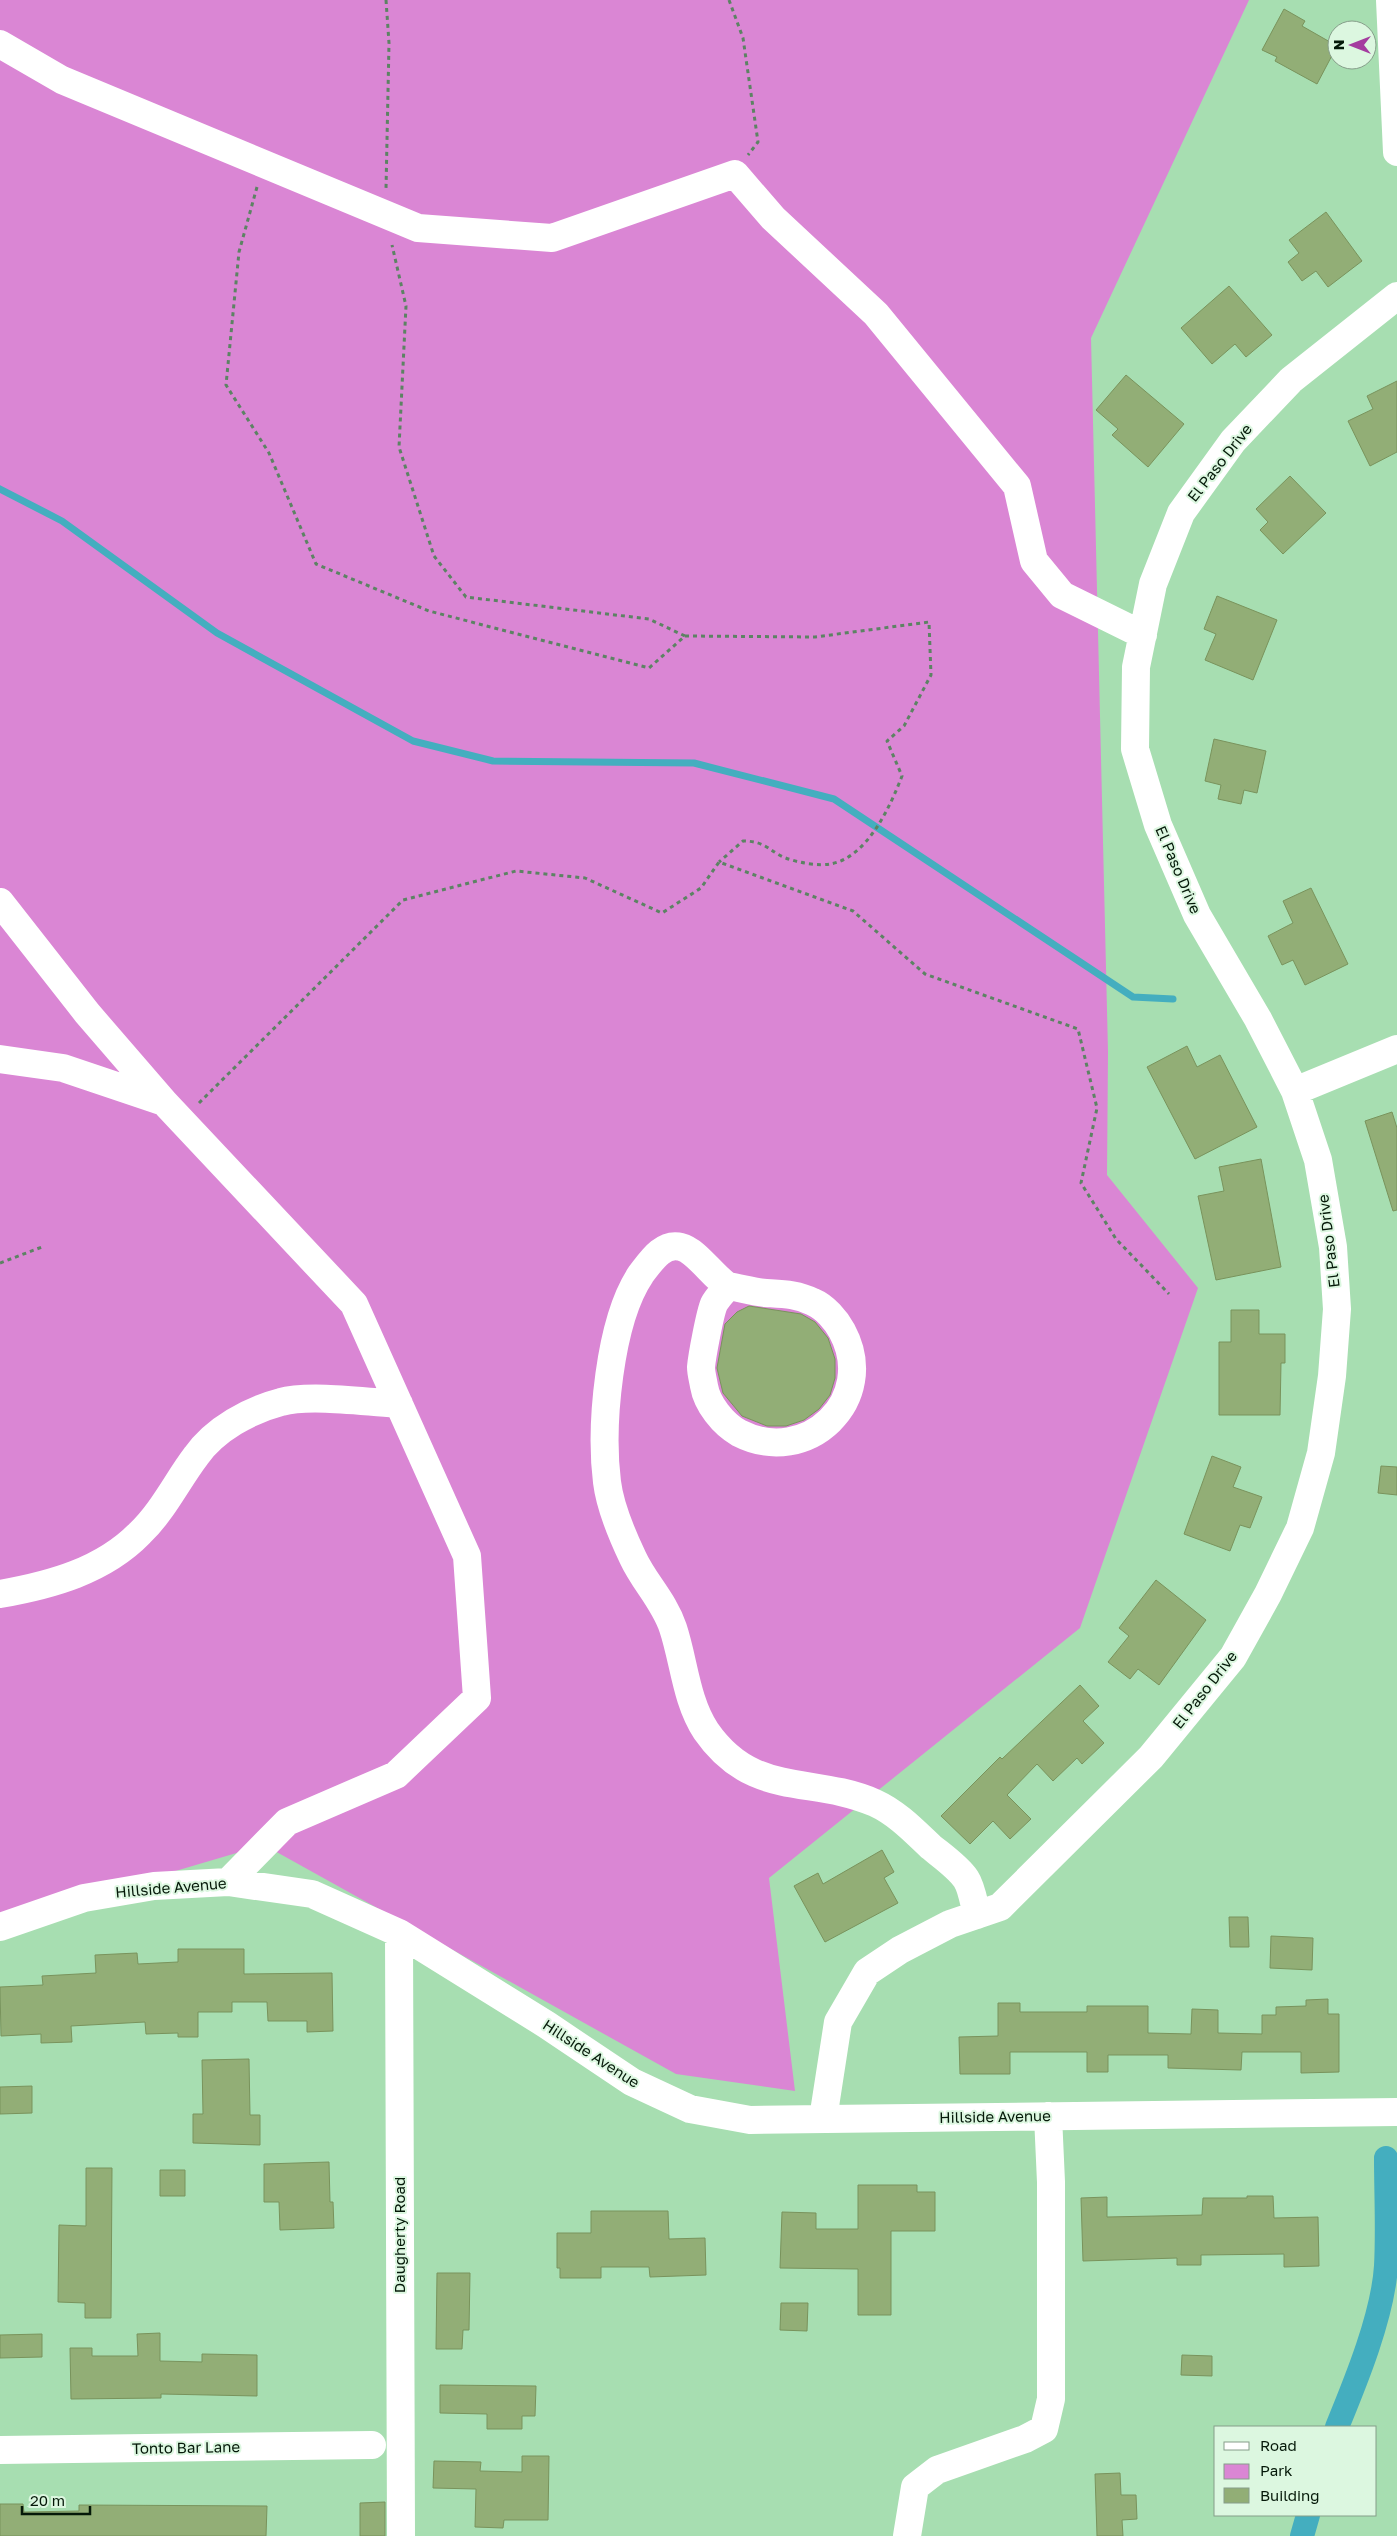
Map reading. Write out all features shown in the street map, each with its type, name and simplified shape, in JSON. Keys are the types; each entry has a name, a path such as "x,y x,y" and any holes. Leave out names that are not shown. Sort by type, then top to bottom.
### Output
{"street":[{"path":"1390,0 1397,152"},
{"path":"0,44 62,80 418,228 552,238 735,174 773,218 876,314 1017,486 1034,561 1062,595 1143,635"},
{"name":"El Paso Drive","path":"823,2119 838,2022 866,1972 908,1946 950,1924 1000,1907 1152,1758 1233,1657 1268,1594 1300,1528 1322,1453 1332,1376 1337,1309 1333,1247 1318,1160 1295,1091 1258,1019 1197,915 1158,825 1135,750 1136,667 1153,584 1181,513 1233,441 1292,380 1397,296"},
{"path":"0,902 87,1013 172,1112 354,1304 467,1556 477,1698 396,1775 287,1822 228,1882"},
{"path":"1295,1091 1397,1049"},
{"path":"0,1059 64,1068 172,1112"},
{"path":"728,1286 714,1304 702,1367 705,1390 715,1412 732,1429 753,1440 776,1444 799,1440 820,1430 837,1413 849,1392 852,1369 848,1343 836,1320 816,1303 791,1293 765,1293 728,1286 718,1280 696,1256 682,1247 667,1247 652,1259 635,1284 618,1330 609,1382 604,1444 607,1484 634,1560 665,1609 673,1626 694,1705 705,1729 718,1746 734,1762 753,1773 780,1783 850,1795 876,1803 899,1818 966,1879 977,1915"},
{"path":"0,1594 45,1586 109,1559 141,1533 197,1454 226,1428 252,1412 283,1401 321,1400 398,1404"},
{"name":"Hillside Avenue","path":"0,1928 84,1898 154,1886 228,1882 312,1894 398,1933 547,2025 632,2082 690,2109 750,2120 1397,2112"},
{"name":"Daugherty Road","path":"398,1933 401,2536"},
{"path":"907,2536 915,2487 936,2470 1024,2439 1044,2429 1051,2399 1051,2182 1048,2116"},
{"name":"Tonto Bar Lane","path":"0,2450 372,2445"}],"path":[{"path":"172,1112 266,1039 403,900 516,871 585,878 662,913 702,888 719,862 743,841 758,841 790,860 830,864 860,850 890,807 902,776 887,741 904,726 931,676 929,622 814,637 685,636 649,619 466,597 434,556 399,447 406,306 386,215 389,43 386,0"},
{"path":"729,0 743,38 758,142 735,174"},
{"path":"263,163 239,252 226,385 269,454 316,564 429,611 649,668 685,636"},
{"path":"719,862 853,911 925,974 1078,1029 1097,1108 1081,1183 1116,1239 1169,1294"},
{"path":"0,1262 42,1247"}],"green space":[{"path":"0,0 1249,0 1091,338 1108,1052 1107,1175 1198,1288 1080,1628 769,1878 795,2091 676,2074 264,1845 84,1898 0,1927"}],"building":[{"path":"1284,9 1305,21 1302,26 1327,40 1327,65 1317,84 1275,61 1277,57 1262,50"},
{"path":"1326,212 1362,261 1328,287 1316,271 1302,281 1288,262 1299,253 1289,240"},
{"path":"1229,286 1272,335 1246,357 1235,344 1212,364 1181,328"},
{"path":"1126,375 1184,424 1148,467 1112,435 1118,429 1096,410"},
{"path":"1397,381 1397,452 1370,466 1348,421 1373,409 1367,396"},
{"path":"1290,476 1326,513 1283,554 1260,530 1268,522 1256,509"},
{"path":"1217,596 1277,620 1253,680 1205,660 1216,634 1204,629"},
{"path":"1214,739 1266,751 1257,793 1244,790 1241,804 1218,799 1221,785 1205,781"},
{"path":"1311,888 1348,964 1305,985 1293,960 1282,965 1268,936 1293,923 1283,901"},
{"path":"1187,1046 1197,1067 1220,1055 1257,1127 1195,1159 1147,1067"},
{"path":"1392,1112 1397,1128 1397,1210 1393,1211 1365,1121"},
{"path":"1261,1159 1281,1267 1216,1280 1198,1196 1224,1191 1219,1167"},
{"path":"749,1306 801,1314 815,1322 828,1338 835,1359 835,1378 830,1395 819,1409 804,1420 786,1426 767,1426 742,1416 723,1393 717,1368 725,1324 737,1312"},
{"path":"1231,1310 1259,1310 1259,1334 1285,1334 1285,1363 1281,1363 1280,1415 1219,1415 1219,1342 1231,1342"},
{"path":"1212,1456 1241,1467 1233,1487 1262,1497 1250,1528 1240,1525 1230,1551 1184,1534"},
{"path":"1381,1466 1397,1467 1397,1495 1378,1493"},
{"path":"1156,1580 1206,1620 1159,1685 1138,1669 1130,1679 1108,1662 1129,1636 1119,1628"},
{"path":"1080,1685 1099,1706 1083,1721 1104,1743 1082,1764 1077,1758 1053,1781 1037,1764 1007,1795 1031,1819 1010,1839 993,1821 970,1844 941,1816 1000,1757 1002,1759"},
{"path":"882,1850 894,1872 884,1878 898,1903 825,1942 794,1886 818,1873 823,1884"},
{"path":"1229,1917 1248,1917 1249,1947 1230,1947"},
{"path":"1271,1936 1313,1938 1312,1970 1270,1968"},
{"path":"178,1949 244,1949 244,1974 332,1973 333,2031 307,2032 307,2021 268,2021 267,2002 232,2002 232,2012 198,2012 198,2037 178,2037 178,2033 146,2034 145,2022 71,2026 72,2042 41,2043 41,2034 1,2036 0,1987 43,1985 42,1976 96,1973 95,1955 137,1953 138,1964 178,1962"},
{"path":"1328,1999 1328,2014 1339,2014 1339,2072 1301,2073 1301,2052 1242,2052 1241,2070 1168,2068 1168,2055 1108,2055 1108,2072 1087,2072 1087,2052 1010,2052 1010,2074 960,2074 959,2037 998,2036 998,2003 1020,2003 1020,2012 1087,2012 1087,2006 1148,2006 1148,2033 1191,2034 1192,2009 1218,2010 1218,2033 1262,2034 1262,2015 1276,2015 1276,2007 1306,2006 1306,2000"},
{"path":"249,2059 250,2115 260,2115 260,2145 193,2143 193,2114 203,2114 202,2060"},
{"path":"32,2086 32,2113 0,2114 0,2087"},
{"path":"329,2162 330,2202 333,2202 334,2228 280,2230 279,2202 264,2202 264,2164"},
{"path":"86,2168 112,2168 111,2318 85,2318 85,2303 58,2302 59,2225 86,2226"},
{"path":"160,2170 185,2170 185,2196 160,2196"},
{"path":"858,2185 917,2185 917,2192 935,2192 935,2231 891,2231 891,2315 858,2315 858,2269 780,2268 782,2212 816,2213 816,2229 858,2229"},
{"path":"1247,2196 1273,2196 1274,2218 1318,2217 1319,2266 1284,2267 1284,2254 1201,2255 1201,2265 1177,2265 1177,2258 1083,2261 1081,2198 1107,2197 1107,2217 1202,2215 1203,2198 1247,2198"},
{"path":"591,2211 668,2211 669,2239 705,2238 706,2275 650,2277 649,2267 601,2267 601,2278 560,2278 560,2268 557,2268 557,2233 591,2233"},
{"path":"437,2273 470,2273 469,2330 463,2330 462,2349 436,2349"},
{"path":"781,2303 808,2303 807,2331 780,2330"},
{"path":"160,2333 160,2361 202,2362 202,2354 257,2355 257,2396 161,2394 161,2398 71,2399 70,2348 92,2348 92,2356 138,2356 137,2334"},
{"path":"42,2334 42,2357 0,2358 0,2335"},
{"path":"1182,2355 1212,2356 1212,2376 1181,2375"},
{"path":"440,2385 536,2386 535,2416 522,2416 522,2429 487,2429 487,2414 440,2413"},
{"path":"522,2456 549,2456 548,2520 504,2520 503,2528 475,2527 476,2489 433,2488 434,2461 481,2462 480,2471 522,2472"},
{"path":"1120,2473 1121,2495 1136,2495 1137,2519 1122,2520 1123,2536 1097,2536 1095,2474"},
{"path":"385,2502 385,2536 360,2536 360,2503"},
{"path":"0,2504 23,2504 24,2512 79,2511 79,2505 267,2506 266,2536 0,2536"}],"waterway":[{"path":"0,489 62,521 217,633 413,741 493,761 694,763 834,799 1133,997 1173,999"},
{"path":"1337,2426 1368,2348 1384,2285 1387,2239 1386,2158"},
{"path":"1302,2536 1308,2516"}]}
